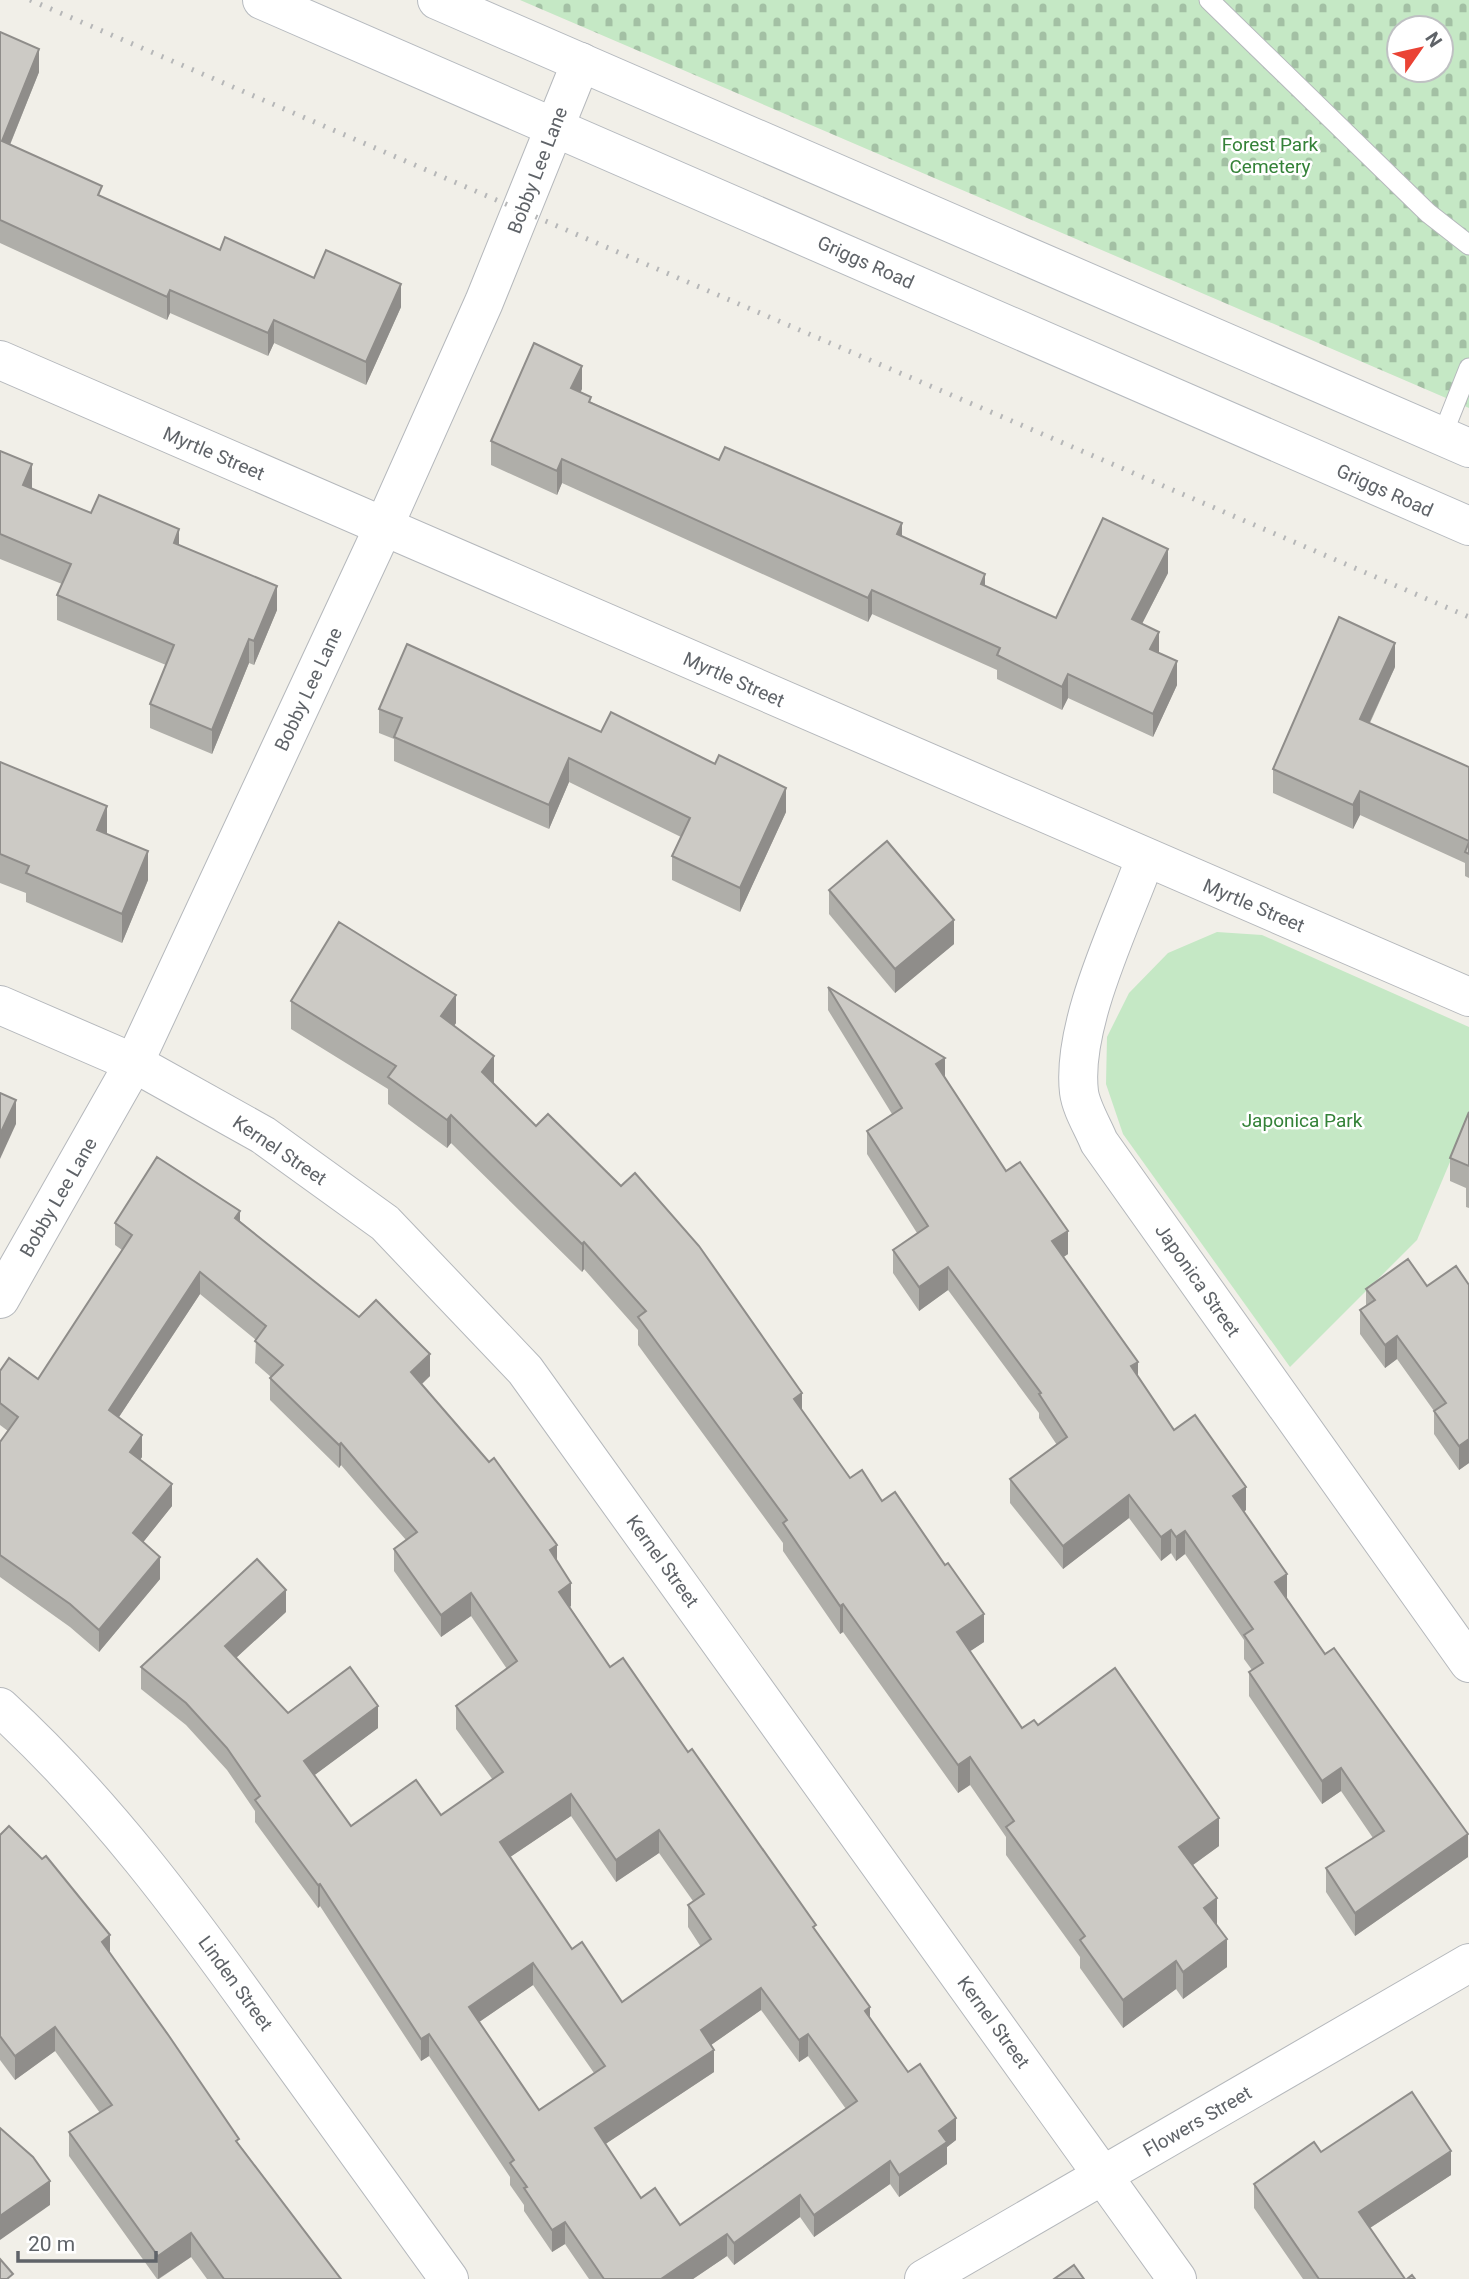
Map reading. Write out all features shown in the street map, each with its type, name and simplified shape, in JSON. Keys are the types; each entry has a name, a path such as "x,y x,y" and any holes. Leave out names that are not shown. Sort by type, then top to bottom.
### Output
{"street":[{"name":"Griggs Road","path":"262,0 1469,526"},
{"path":"437,0 1455,442"},
{"name":"Bobby Lee Lane","path":"0,1299 134,1063 384,526 489,291 553,125 581,62"},
{"name":"Myrtle Street","path":"0,360 1145,859 1469,997"},
{"name":"Japonica Street","path":"1145,859 1093,1000 1080,1044 1079,1094 1100,1142 1469,1662"},
{"name":"Kernel Street","path":"0,1005 134,1063 263,1135 385,1223 525,1370 1177,2279"},
{"name":"Linden Street","path":"0,1707 41,1745 130,1843 201,1935 449,2279"},
{"name":"Flowers Street","path":"923,2279 1469,1963"}],"lane":[{"path":"1209,0 1428,213 1469,245"},
{"path":"1455,442 1469,368"}],"green space":[{"name":"Forest Park Cemetery","path":"520,0 1469,0 1469,408"},
{"name":"Japonica Park","path":"1217,932 1262,935 1469,1027 1469,1117 1417,1240 1290,1367 1123,1134 1106,1084 1107,1037 1129,993 1168,953"}],"building":[{"path":"0,32 39,49 2,141 102,186 98,195 220,250 225,237 314,278 326,250 401,284 366,362 274,320 268,333 170,290 167,297 0,220"},
{"path":"534,343 582,366 571,388 591,397 589,402 719,460 725,447 902,523 897,534 985,574 981,584 1056,618 1103,518 1168,549 1132,619 1159,632 1150,649 1177,661 1153,714 1068,674 1062,687 997,655 1000,648 872,590 868,598 562,459 557,471 491,441"},
{"path":"0,451 32,464 23,485 91,513 99,495 179,529 174,543 277,586 254,641 249,639 212,730 150,704 174,645 57,595 71,564 0,534"},
{"path":"1339,617 1395,643 1360,719 1469,767 1469,841 1360,791 1353,805 1273,769"},
{"path":"407,644 601,732 611,712 715,764 719,755 786,788 740,888 672,856 690,818 569,758 549,805 394,737 402,718 379,709"},
{"path":"0,762 107,806 97,830 148,851 122,914 26,873 29,866 0,854"},
{"path":"887,841 954,920 895,969 829,890"},
{"path":"339,922 456,995 441,1016 494,1056 482,1072 536,1126 548,1114 621,1186 635,1173 699,1246 802,1393 794,1399 850,1478 862,1470 882,1501 895,1492 945,1565 948,1563 984,1614 957,1632 1022,1728 1034,1720 1038,1725 1115,1668 1219,1818 1179,1847 1217,1898 1204,1908 1227,1939 1183,1972 1176,1961 1123,2000 1080,1940 1085,1936 1006,1827 1014,1821 970,1757 958,1765 843,1604 840,1606 783,1523 787,1520 638,1317 646,1311 584,1242 582,1244 451,1115 447,1120 388,1077 396,1066 291,1001"},
{"path":"828,987 945,1058 936,1064 1006,1171 1020,1162 1068,1231 1052,1241 1138,1362 1131,1366 1174,1430 1195,1415 1246,1487 1233,1496 1287,1574 1275,1582 1325,1654 1334,1648 1468,1834 1355,1913 1326,1868 1384,1831 1341,1768 1322,1781 1249,1672 1263,1663 1244,1635 1253,1629 1185,1531 1176,1537 1171,1530 1161,1537 1129,1495 1063,1546 1010,1479 1067,1437 1039,1394 1041,1393 948,1267 919,1287 893,1250 928,1226 867,1131 902,1108"},
{"path":"0,1093 16,1100 0,1134"},
{"path":"1469,1112 1469,1166 1450,1158"},
{"path":"157,1157 240,1211 235,1218 359,1317 376,1300 430,1354 411,1372 489,1462 494,1458 557,1545 550,1550 571,1583 559,1592 610,1667 623,1658 688,1752 692,1749 816,1925 813,1927 870,2007 865,2011 908,2072 920,2064 956,2118 939,2131 947,2142 899,2175 890,2161 814,2215 800,2195 734,2243 727,2234 661,2279 604,2279 565,2222 552,2230 510,2163 514,2160 429,2034 421,2039 320,1884 318,1885 255,1800 260,1796 227,1748 186,1703 141,1667 257,1559 286,1590 225,1646 288,1713 350,1667 378,1706 304,1761 351,1826 416,1780 441,1815 503,1772 456,1706 517,1661 471,1593 441,1615 394,1549 417,1532 341,1443 339,1445 270,1378 283,1365 255,1341 266,1326 200,1272 109,1410 142,1435 130,1452 172,1484 133,1533 160,1557 99,1630 70,1604 0,1555 0,1442 18,1417 0,1403 0,1371 9,1358 38,1379 132,1235 115,1223","holes":["571,1794 616,1860 659,1830 704,1894 688,1905 711,1939 622,2002 582,1942 572,1949 500,1842","533,1963 605,2066 539,2110 469,2007","761,1988 799,2040 808,2034 857,2101 680,2225 655,2188 641,2198 595,2128 714,2050 701,2030"]},
{"path":"1408,1259 1427,1286 1456,1266 1469,1285 1469,1439 1459,1446 1434,1411 1446,1403 1397,1336 1385,1345 1360,1310 1375,1300 1366,1289"},
{"path":"9,1826 42,1859 46,1856 110,1935 102,1942 239,2139 236,2141 341,2279 224,2279 191,2233 158,2256 69,2132 112,2105 55,2027 15,2056 0,2036 0,1835"},
{"path":"1412,2092 1451,2151 1359,2212 1405,2279 1319,2279 1254,2184 1314,2142 1321,2152"},
{"path":"0,2128 33,2157 50,2181 0,2216"},
{"path":"0,2259 13,2274 7,2279 0,2279"},
{"path":"1074,2265 1084,2279 1054,2279"}],"railway":[{"path":"30,0 1469,617"}]}
